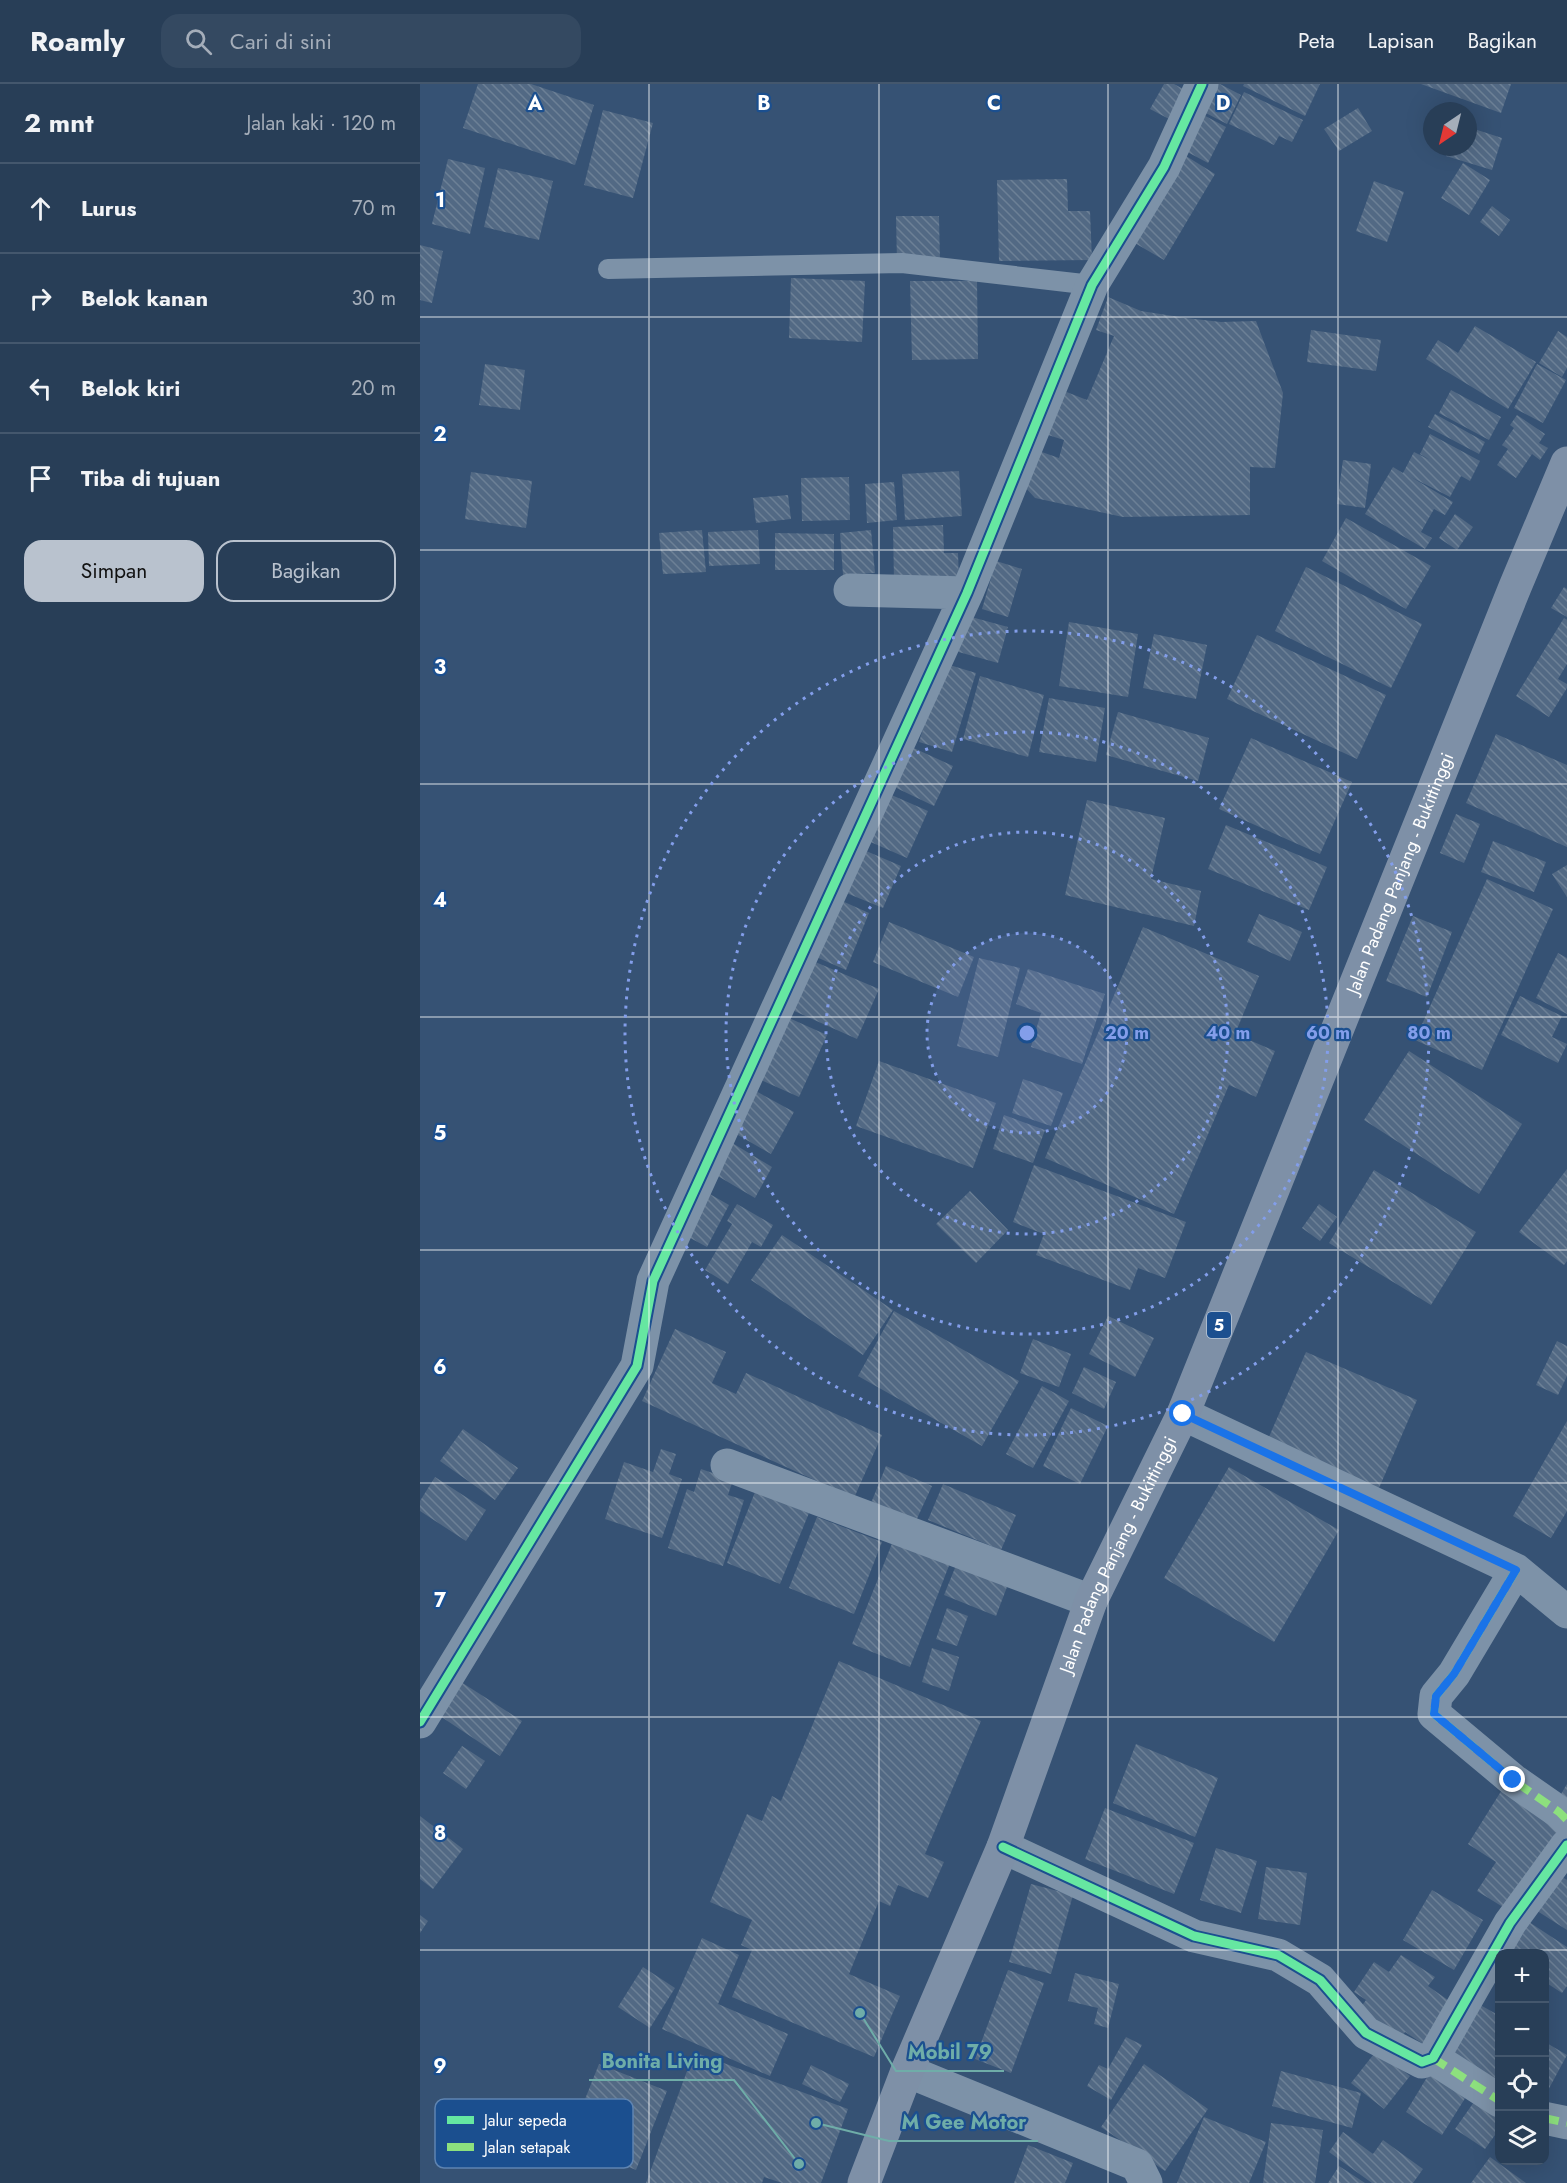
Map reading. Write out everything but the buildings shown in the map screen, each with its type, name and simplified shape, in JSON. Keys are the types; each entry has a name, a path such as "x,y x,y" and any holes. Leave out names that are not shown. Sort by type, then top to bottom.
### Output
{"highway":[{"name":"Jalan Padang Panjang - Bukittinggi","path":"864,2183 907,2071 1003,1847 1091,1601 1183,1414 1567,463"}],"street":[{"path":"420,1722 637,1366 653,1281 967,593 1092,285 1164,167 1202,84"},
{"path":"850,590 967,593"},
{"path":"1183,1414 1516,1570 1567,1612"},
{"path":"727,1465 1091,1601"},
{"path":"1516,1570 1454,1674 1436,1696 1434,1714 1513,1780 1567,1820"},
{"path":"1003,1847 1194,1936 1278,1955 1320,1980 1366,2033 1422,2062 1433,2058 1510,1923 1567,1845"},
{"path":"1433,2058 1495,2098"},
{"path":"907,2071 1137,2165 1146,2183"},
{"path":"1549,2119 1567,2123"}],"lane":[{"path":"608,269 902,263 1092,285"}],"marked path":[{"path":"1516,1570 1454,1674 1436,1696 1434,1714 1513,1780 1567,1820"},
{"path":"1433,2058 1495,2098"},
{"path":"1549,2119 1567,2123"}],"cycle path":[{"path":"420,1722 637,1366 653,1281 967,593 1092,285 1164,167 1202,84"},
{"path":"1003,1847 1194,1936 1278,1955 1320,1980 1366,2033 1422,2062 1433,2058 1510,1923 1567,1845"}],"place":[{"name":"Mobil 79","path":"860,2013"},
{"name":"M Gee Motor","path":"816,2123"},
{"name":"Bonita Living","path":"799,2164"}],"route":[{"path":"1183,1414 1516,1570 1504,1594 1479,1630 1454,1674 1436,1696 1434,1714 1513,1780"}]}
